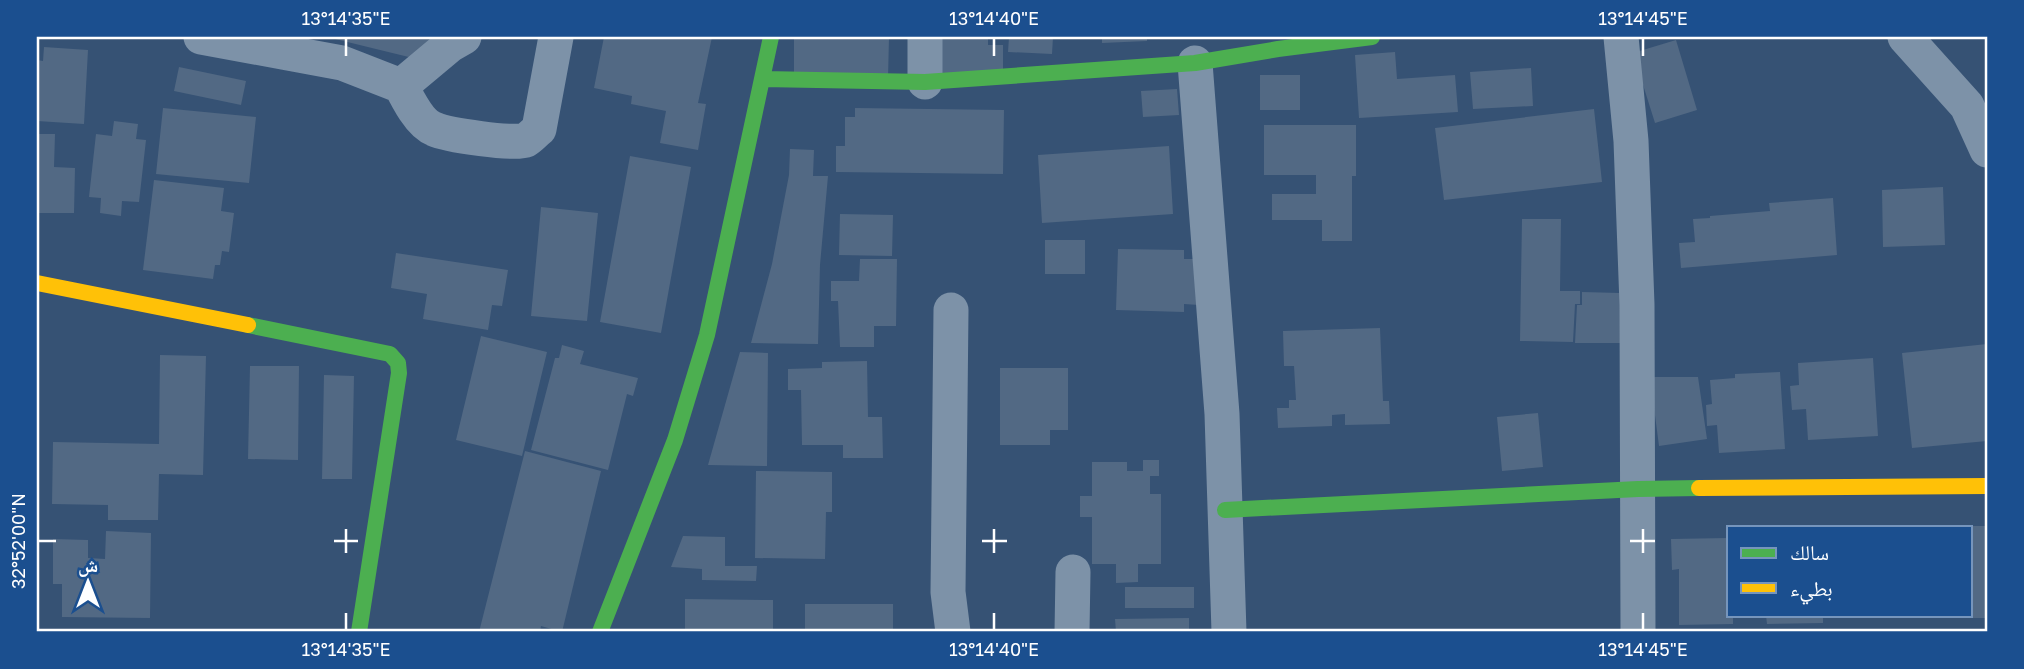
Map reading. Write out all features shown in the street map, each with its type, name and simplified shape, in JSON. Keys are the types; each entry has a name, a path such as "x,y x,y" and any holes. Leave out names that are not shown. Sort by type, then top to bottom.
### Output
{"street":[{"path":"201,37 342,63 401,86 411,105 432,129 470,137 518,142 528,139 539,129 556,37"},
{"path":"401,86 450,45 464,37"},
{"path":"600,632 675,440 707,335 771,37"},
{"path":"925,37 925,82"},
{"path":"764,79 925,82 1195,64 1278,48 1369,37"},
{"path":"1621,37 1631,141 1637,305 1638,632"},
{"path":"1905,37 1967,106 1987,150"},
{"path":"1195,64 1222,414 1229,632"},
{"path":"37,283 390,354 398,363 399,373 359,632"},
{"path":"951,310 948,592 953,632"},
{"path":"1225,510 1638,489 1987,486"},
{"path":"1072,632 1073,572"}],"building":[{"path":"327,37 445,37 425,61"},
{"path":"604,37 712,37 698,103 706,104 698,150 660,143 666,111 631,104 632,96 594,88"},
{"path":"794,37 889,37 888,78 794,77"},
{"path":"1009,37 1053,37 1052,54 1008,52"},
{"path":"1102,37 1147,37 1147,41 1102,43"},
{"path":"939,38 988,38 988,45 1003,45 1003,75 929,77"},
{"path":"1676,40 1697,110 1655,123 1633,53"},
{"path":"44,47 88,50 84,124 37,121 37,60 43,61"},
{"path":"1395,52 1397,79 1455,75 1458,112 1359,118 1355,55"},
{"path":"179,67 246,81 241,105 174,91"},
{"path":"1531,68 1533,106 1473,109 1470,72"},
{"path":"1260,75 1300,75 1300,110 1260,110"},
{"path":"1177,89 1179,115 1143,117 1141,91"},
{"path":"163,108 256,117 249,183 156,174"},
{"path":"855,108 1004,110 1003,174 836,172 836,146 845,146 845,117 855,117"},
{"path":"1594,109 1602,182 1444,200 1435,128"},
{"path":"114,121 138,124 136,139 146,140 139,202 122,201 121,216 100,213 101,198 89,197 96,134 112,136"},
{"path":"1264,125 1356,125 1356,176 1352,176 1352,241 1322,241 1322,220 1272,220 1272,194 1316,194 1316,175 1264,175"},
{"path":"37,134 55,134 54,167 75,168 74,213 37,213"},
{"path":"1169,146 1173,214 1042,223 1038,155"},
{"path":"790,149 814,150 813,176 828,176 820,265 818,344 751,343 772,264 789,175"},
{"path":"630,156 691,167 661,333 600,322"},
{"path":"154,180 224,188 221,211 234,213 229,252 222,251 220,265 215,265 213,279 143,270"},
{"path":"1943,187 1945,245 1883,247 1882,190"},
{"path":"1833,198 1837,255 1681,268 1679,243 1695,242 1693,219 1770,211 1769,203"},
{"path":"541,207 598,213 587,321 531,316"},
{"path":"840,214 893,215 892,256 839,255"},
{"path":"1522,219 1561,219 1560,291 1580,291 1580,304 1575,304 1573,342 1520,341"},
{"path":"1045,240 1085,240 1085,274 1045,274"},
{"path":"1118,249 1184,250 1184,259 1200,259 1199,305 1184,304 1184,312 1116,310"},
{"path":"396,253 508,270 502,306 492,305 488,330 423,319 427,294 391,288"},
{"path":"860,259 897,259 896,326 874,326 874,347 840,347 838,301 831,301 831,281 859,281"},
{"path":"1582,292 1620,293 1620,343 1575,343 1577,305 1582,305"},
{"path":"1380,328 1383,401 1389,401 1390,424 1345,425 1345,414 1332,415 1332,426 1278,428 1277,408 1289,408 1289,400 1296,400 1294,366 1284,366 1283,331"},
{"path":"481,336 547,352 522,456 456,440"},
{"path":"1987,344 1987,441 1912,448 1902,353"},
{"path":"562,345 584,351 580,364 638,378 633,396 627,394 608,470 531,450 555,358 559,358"},
{"path":"740,352 768,353 767,466 708,465"},
{"path":"160,355 206,356 203,475 159,474 158,520 108,520 108,505 52,504 53,442 159,444"},
{"path":"1873,358 1878,436 1808,440 1806,409 1792,410 1790,386 1799,385 1798,363"},
{"path":"867,361 868,417 882,417 883,458 843,458 843,445 802,445 801,390 788,390 788,369 822,368 822,362"},
{"path":"250,366 299,366 298,460 248,459"},
{"path":"1000,368 1068,368 1068,430 1050,430 1050,445 1000,445"},
{"path":"1780,372 1785,449 1719,453 1717,425 1707,426 1706,405 1712,404 1710,380 1735,378 1735,374"},
{"path":"324,375 354,376 352,479 322,479"},
{"path":"1650,377 1698,377 1707,439 1659,446"},
{"path":"1538,413 1543,467 1502,471 1497,417"},
{"path":"525,451 601,471 562,632 541,626 540,632 479,632"},
{"path":"1143,460 1159,460 1159,476 1150,476 1150,494 1161,494 1161,564 1138,564 1138,582 1116,583 1116,564 1092,564 1092,517 1080,517 1080,496 1092,496 1092,462 1127,462 1127,471 1143,471"},
{"path":"756,471 832,472 832,512 826,512 825,559 755,558"},
{"path":"1972,526 1987,526 1987,618 1928,618 1972,616"},
{"path":"106,531 151,533 150,618 62,617 62,584 53,584 53,539 88,540 88,558 105,559"},
{"path":"683,536 725,537 725,566 757,566 756,581 702,580 702,569 671,567"},
{"path":"1727,538 1727,616 1733,616 1733,624 1679,625 1679,569 1672,570 1671,539"},
{"path":"1125,587 1194,587 1194,608 1125,608"},
{"path":"685,599 773,600 773,632 685,632"},
{"path":"805,604 893,604 893,632 805,632"},
{"path":"1766,616 1823,616 1823,623 1767,624"},
{"path":"1189,618 1189,632 1116,632 1115,619"}],"traffic: fast":[{"path":"600,632 675,440 707,335 771,37"},
{"path":"763,79 925,82 1195,63 1372,37"},
{"path":"248,325 390,354 398,363 399,373 359,632"},
{"path":"1225,510 1699,488"}],"traffic: slow":[{"path":"37,283 248,325"},
{"path":"1699,488 1987,486"}]}
